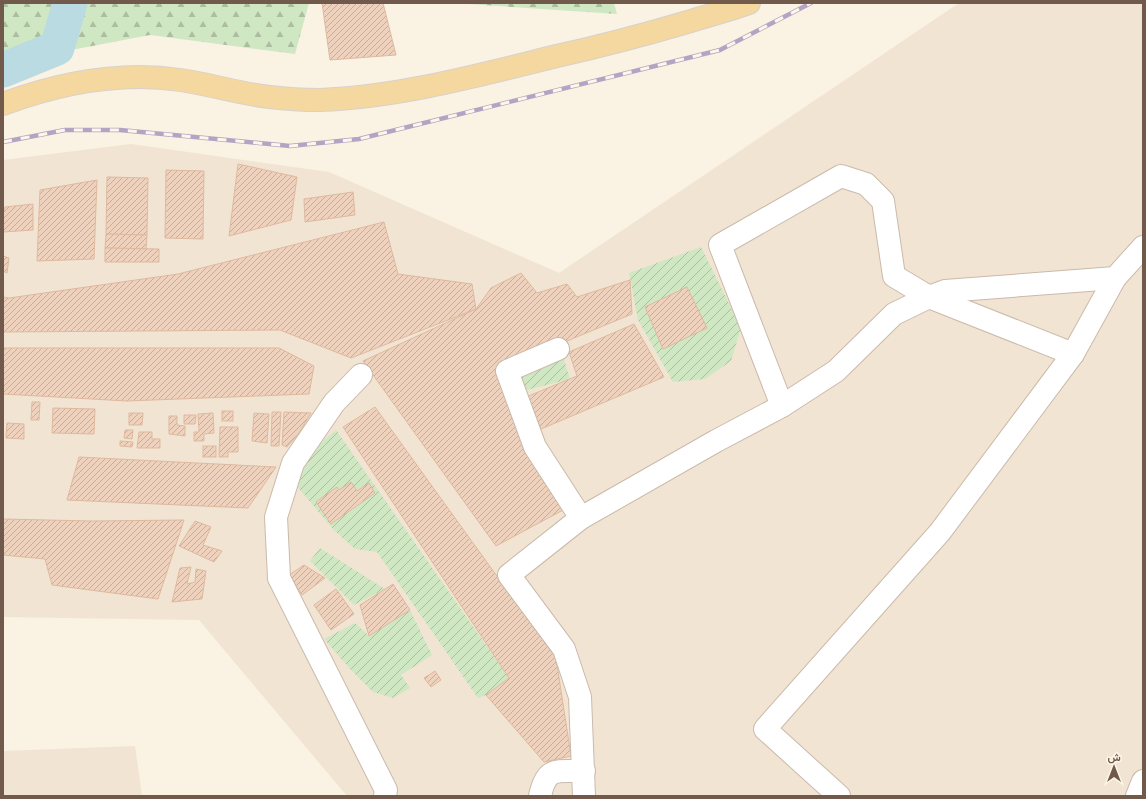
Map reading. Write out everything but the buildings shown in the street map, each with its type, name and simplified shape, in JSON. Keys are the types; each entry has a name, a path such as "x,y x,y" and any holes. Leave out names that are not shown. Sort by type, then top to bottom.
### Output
{"main road":[{"path":"3,104 57,86 94,79 123,76 180,80 270,97 317,100 355,98 401,91 492,72 658,31 749,3"}],"street":[{"path":"782,406 720,245 842,176 866,184 883,201 894,276 929,297 1073,354"},
{"path":"839,796 765,729 940,532 1073,354 1115,278 1143,247"},
{"path":"584,796 580,697 564,649 509,575 581,518 716,441 782,406 836,371 894,314 945,290 1115,278"},
{"path":"558,349 507,371 535,447 581,518"},
{"path":"361,375 334,404 293,463 276,517 279,578 386,790 385,796"},
{"path":"540,796 545,779 552,773 584,771"},
{"path":"1137,796 1143,781"}],"shaded area":[{"path":"959,3 1143,3 1143,796 347,796 199,620 3,617 3,160 131,144 329,172 559,273"},
{"path":"135,746 142,796 3,796 3,751"}],"green space":[{"path":"3,3 309,3 295,54 150,35 3,63"},
{"path":"614,3 617,14 468,4"},
{"path":"701,247 741,328 731,361 705,379 673,382 638,320 629,273"},
{"path":"563,357 570,379 523,391 521,375"},
{"path":"336,430 509,678 486,695 478,698 377,552 355,549 334,530 295,484 312,450"},
{"path":"320,548 385,589 354,605 310,561"},
{"path":"410,610 432,655 401,675 410,688 393,698 373,692 351,670 324,639 355,623 369,636"}],"waterway":[{"path":"3,70 57,48 70,3"}],"railway":[{"path":"3,142 65,130 120,130 290,146 359,139 720,50 811,3"}]}
